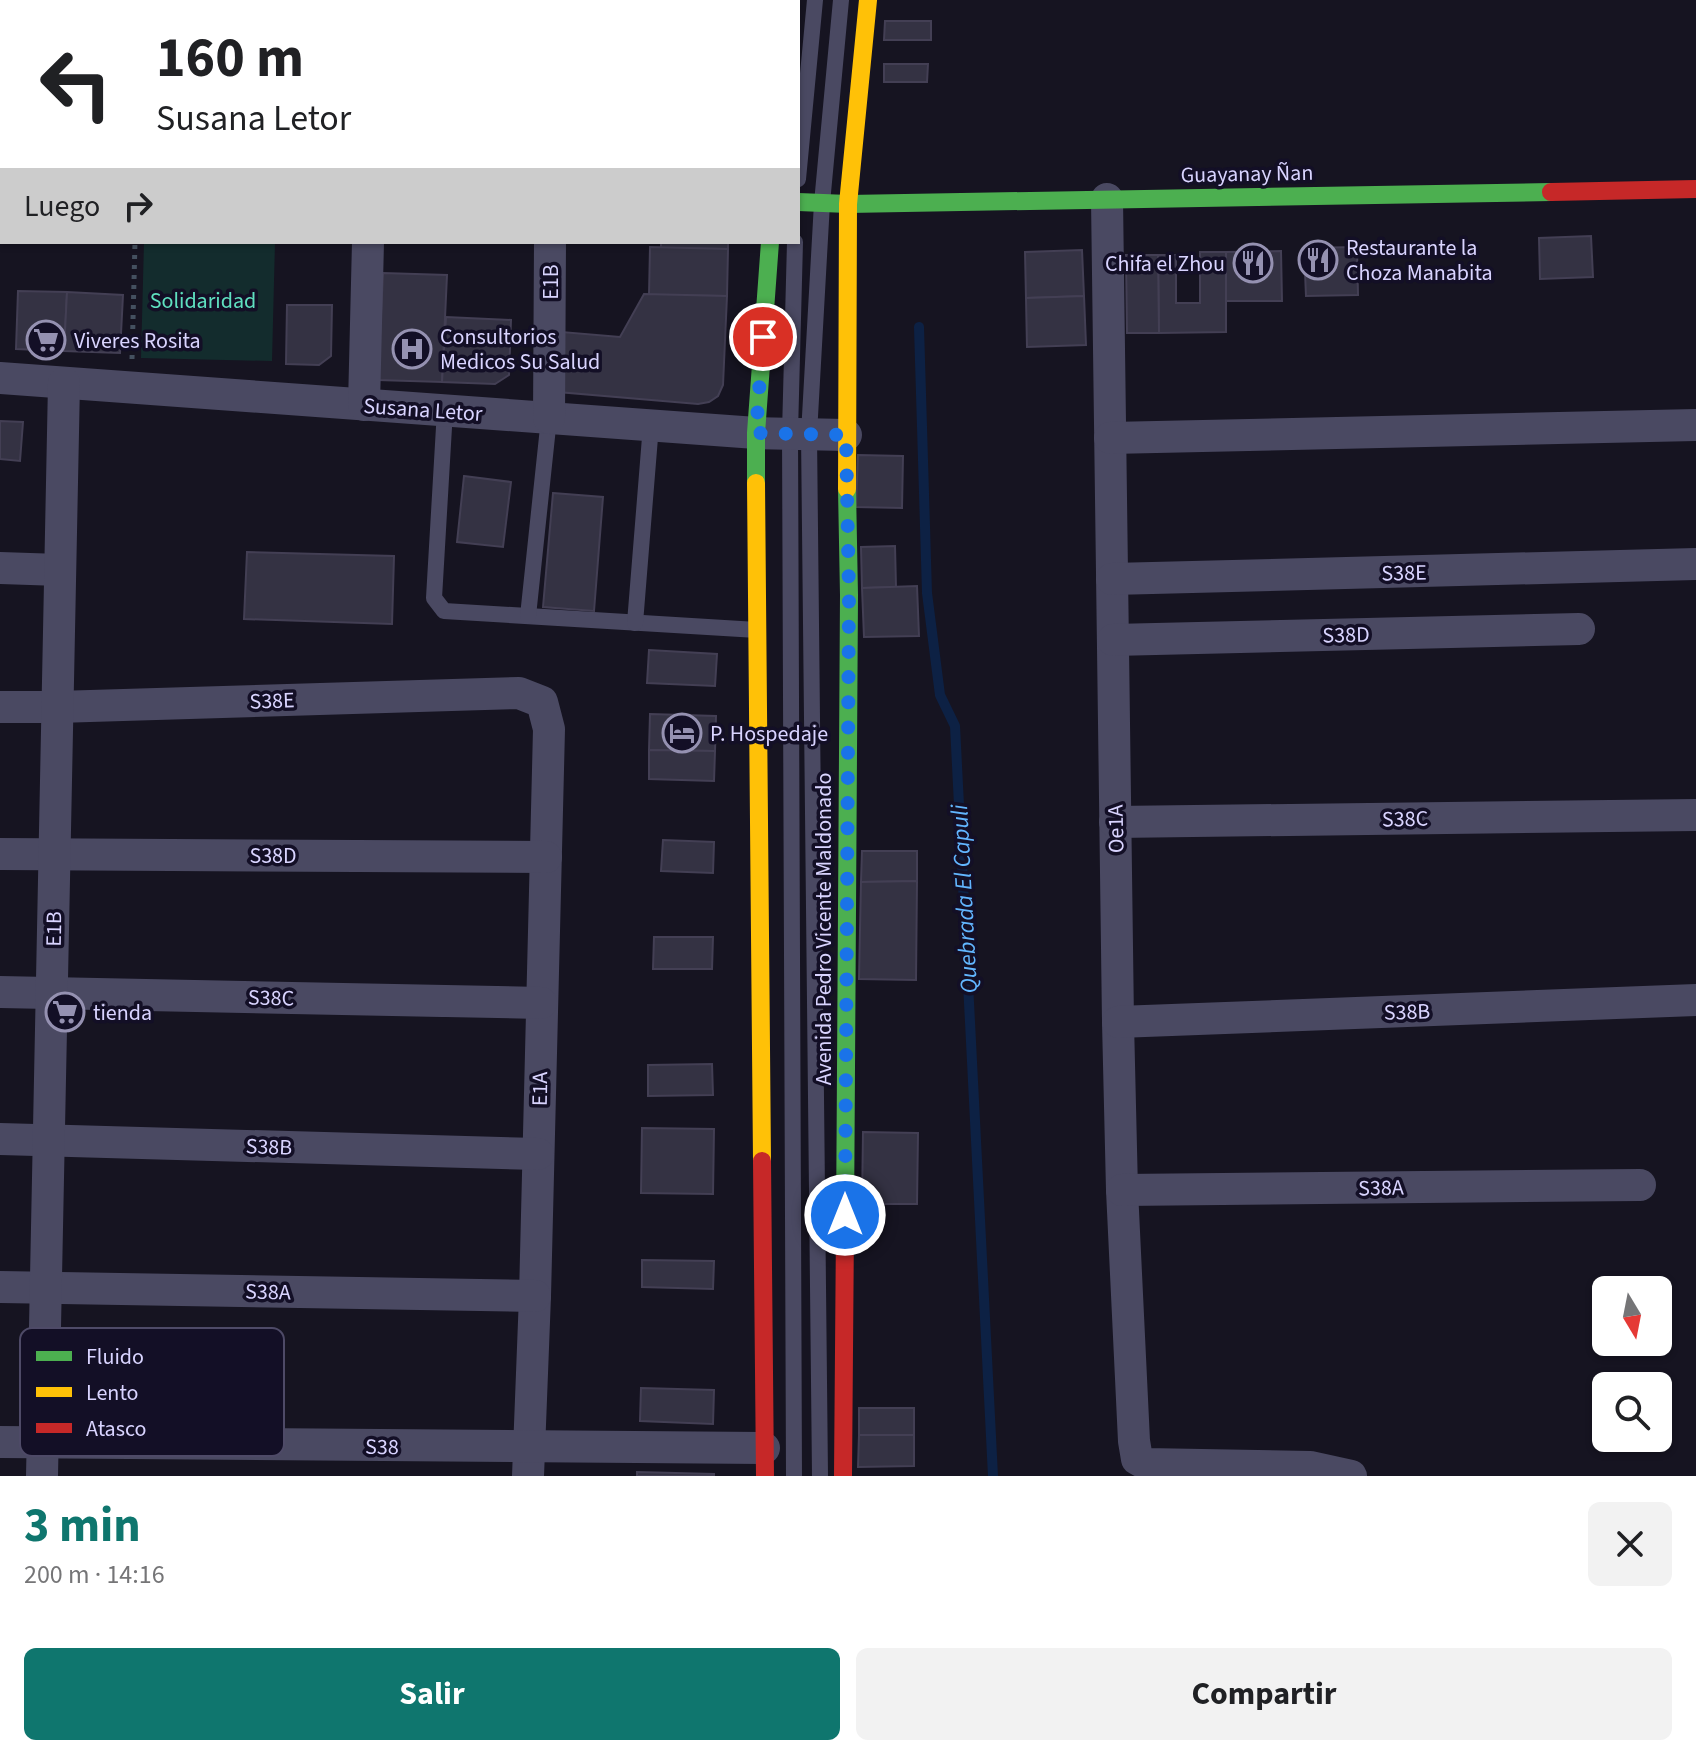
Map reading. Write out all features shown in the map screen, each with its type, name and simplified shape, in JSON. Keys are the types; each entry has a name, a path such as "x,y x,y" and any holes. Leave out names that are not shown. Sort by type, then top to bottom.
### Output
{"main road":[{"name":"Avenida Pedro Vicente Maldonado","path":"843,1476 849,595 846,435 848,204 868,0"},
{"name":"Guayanay Ñan","path":"800,202 848,204 1696,189"},
{"path":"764,1462 756,433 770,244"}],"street":[{"name":"Oe1A","path":"1107,199 1118,1022 1122,1190 1137,1459 1146,1464 1310,1467 1351,1476"},
{"path":"364,405 368,244"},
{"name":"E1B","path":"549,418 550,244"},
{"name":"Susana Letor","path":"0,378 756,433 846,435"},
{"name":"E1B","path":"45,1328 64,383"},
{"path":"1110,438 1696,425"},
{"name":"S38E","path":"1112,579 1696,564"},
{"path":"0,568 60,570"},
{"name":"S38D","path":"1113,640 1579,629"},
{"name":"S38E","path":"0,707 519,693 542,702"},
{"name":"E1A","path":"528,1462 549,729 542,702"},
{"name":"S38C","path":"1115,822 1696,815"},
{"name":"S38D","path":"0,854 546,857"},
{"name":"S38C","path":"0,992 541,1003"},
{"name":"S38B","path":"1118,1022 1696,1000"},
{"name":"S38B","path":"0,1139 538,1154"},
{"name":"S38A","path":"1122,1190 1640,1185"},
{"name":"S38A","path":"0,1287 535,1296"},
{"name":"S38","path":"0,1442 20,1442"},
{"name":"S38","path":"284,1452 528,1462 764,1462"}],"lane":[{"path":"800,158 815,0"},
{"path":"794,1476 800,434 841,0"},
{"path":"795,244 820,1476"},
{"path":"445,410 434,598 444,611 757,630"},
{"path":"528,616 549,418"},
{"path":"635,623 651,425"}],"path":[{"path":"132,388 135,244"}],"green space":[{"name":"Solidaridad","path":"144,244 275,244 272,361 141,358"}],"building":[{"path":"885,21 931,21 931,40 884,40"},
{"path":"884,64 928,64 927,82 884,82"},
{"path":"1591,236 1593,277 1540,279 1539,238"},
{"path":"661,244 728,244 728,249 661,248"},
{"path":"650,247 728,249 727,296 649,295"},
{"path":"1357,247 1358,295 1306,296 1304,248"},
{"path":"1082,250 1084,296 1026,298 1025,252"},
{"path":"1281,251 1282,301 1226,301 1226,252"},
{"path":"1200,252 1226,252 1226,332 1159,333 1158,255 1176,255 1176,303 1200,303"},
{"path":"1126,255 1158,255 1159,333 1127,333"},
{"name":"Consultorios Medicos Su Salud","path":"383,273 447,275 442,382 378,380"},
{"path":"18,291 67,292 64,351 16,349"},
{"path":"67,292 123,295 120,353 64,351"},
{"path":"644,294 727,296 723,385 718,396 698,404 558,392 562,332 620,337"},
{"path":"1084,296 1086,345 1027,347 1026,298"},
{"path":"287,305 332,305 331,356 319,365 286,364"},
{"path":"446,317 511,320 509,375 495,384 442,382"},
{"path":"0,421 23,422 20,461 0,459"},
{"path":"858,455 903,456 902,508 856,507"},
{"path":"464,476 511,482 503,547 457,542"},
{"path":"553,493 603,497 594,611 543,607"},
{"path":"895,546 896,587 862,588 861,547"},
{"path":"247,552 394,556 392,624 244,619"},
{"path":"917,586 919,636 864,637 862,588"},
{"path":"649,650 717,654 715,686 647,683"},
{"name":"P. Hospedaje","path":"650,714 716,716 715,751 649,750"},
{"path":"649,750 715,751 714,781 649,779"},
{"path":"663,840 714,842 713,873 661,871"},
{"path":"862,851 917,851 917,881 861,882"},
{"path":"917,881 916,980 859,979 861,882"},
{"path":"654,937 713,937 712,969 653,969"},
{"path":"712,1064 713,1095 648,1096 648,1065"},
{"path":"642,1128 714,1129 713,1194 641,1193"},
{"path":"863,1132 918,1133 917,1204 862,1204"},
{"path":"642,1260 714,1261 713,1289 642,1287"},
{"path":"641,1388 714,1390 713,1424 640,1421"},
{"path":"859,1408 914,1408 914,1435 859,1435"},
{"path":"859,1435 914,1435 914,1466 858,1467"},
{"path":"637,1472 714,1474 714,1476 637,1476"}],"waterway":[{"name":"Quebrada El Capuli","path":"919,327 927,593 940,695 955,726 993,1476"}],"traffic: fast":[{"path":"800,202 848,204 1551,192"},
{"path":"756,483 756,433 770,244"},
{"path":"845,1226 847,489"}],"traffic: slow":[{"path":"847,489 848,204 868,0"},
{"path":"756,483 762,1161"}],"traffic: jam":[{"path":"1551,192 1696,189"},
{"path":"762,1161 765,1476"},
{"path":"843,1476 845,1226"}],"place":[{"name":"Restaurante la Choza Manabita","path":"1318,260"},
{"name":"Chifa el Zhou","path":"1253,263"},
{"name":"Viveres Rosita","path":"46,340"},
{"name":"Consultorios Medicos Su Salud","path":"412,349"},
{"name":"P. Hospedaje","path":"682,733"},
{"name":"tienda","path":"65,1012"}],"route":[{"path":"763,337 756,433 846,435 849,595 845,1215"}]}
